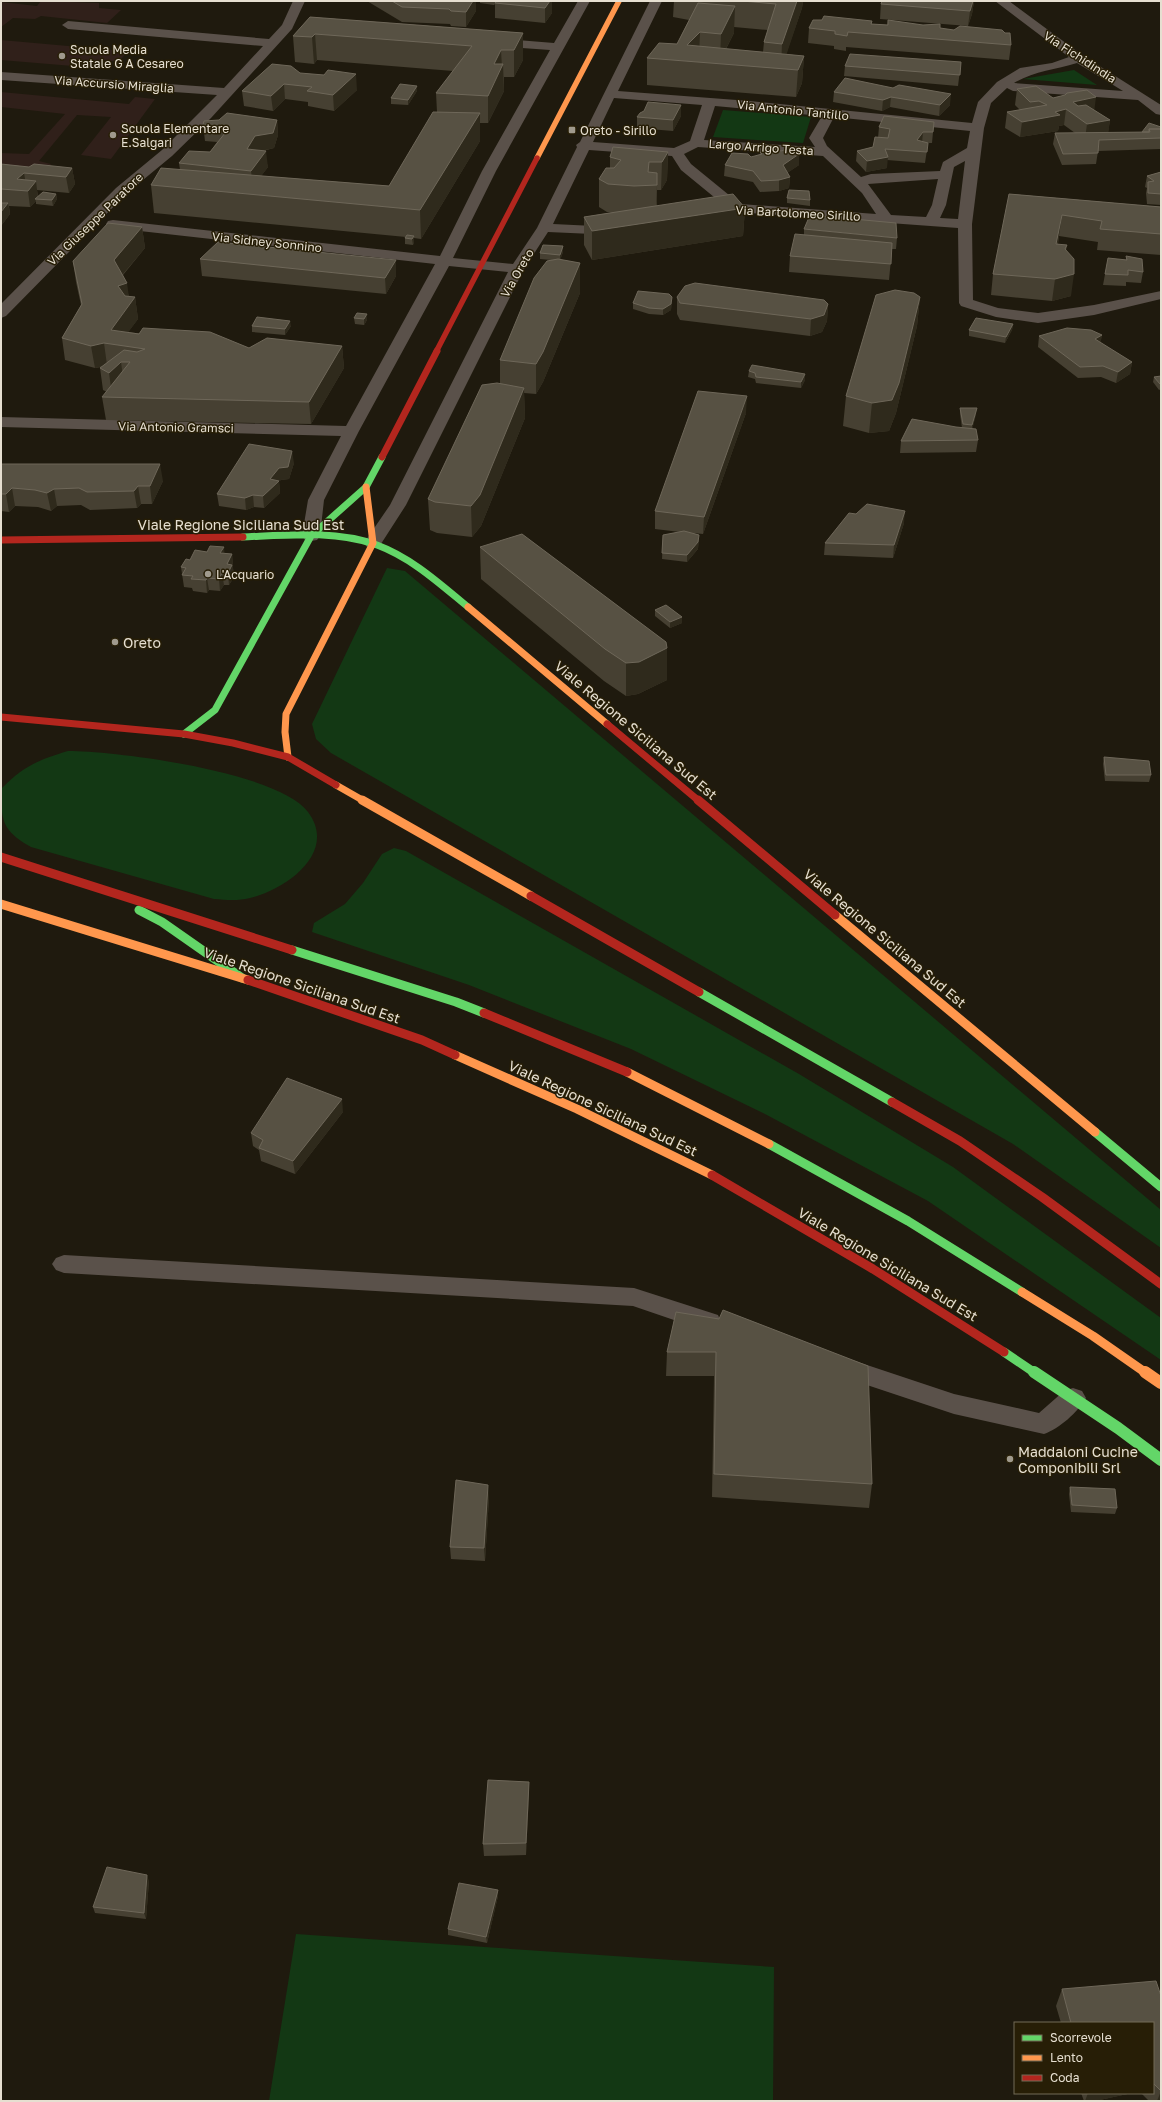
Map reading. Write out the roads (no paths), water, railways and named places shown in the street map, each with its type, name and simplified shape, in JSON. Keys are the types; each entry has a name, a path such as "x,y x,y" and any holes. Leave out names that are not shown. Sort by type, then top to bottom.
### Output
{"street":[{"name":"Via Giuseppe Paratore","path":"1,313 121,191 167,153 227,92 288,26 299,1"},
{"path":"184,734 215,710 310,536 316,500 351,431 444,262 489,171 584,1"},
{"path":"310,536 366,487 620,1"},
{"name":"Via Oreto","path":"373,543 398,505 517,269 544,228 583,145 656,1"},
{"name":"Via Fichidindia","path":"1001,1 1078,58 1161,110"},
{"path":"68,25 273,43"},
{"path":"288,26 304,27"},
{"path":"479,41 559,47"},
{"path":"1078,58 1054,66 1024,71 1002,85 985,102 977,128 965,224 966,303 996,312 1038,318 1094,310 1161,295"},
{"name":"Via Accursio Miraglia","path":"1,76 227,92"},
{"path":"1002,85 1033,90 1142,97"},
{"name":"Via Antonio Tantillo","path":"609,94 830,113 977,128"},
{"name":"Largo Arrigo Testa","path":"696,143 710,102"},
{"name":"Via Bartolomeo Sirillo","path":"830,113 816,138 825,152 860,182 886,218"},
{"name":"Largo Arrigo Testa","path":"583,145 676,152 696,143 825,152"},
{"path":"931,222 938,205 948,165 974,150"},
{"path":"676,152 686,166 736,208"},
{"path":"860,182 871,178 946,175"},
{"name":"Via Bartolomeo Sirillo","path":"699,215 736,208 965,224"},
{"name":"Via Sidney Sonnino","path":"90,222 517,269"},
{"path":"544,228 609,232 632,228"},
{"name":"Via Antonio Gramsci","path":"1,422 351,431"},
{"path":"288,757 285,732 286,714 373,543 366,487"},
{"name":"Viale Regione Siciliana Sud Est","path":"1,540 343,536 373,543 422,569 1161,1187"},
{"path":"1,717 184,734 233,743 288,757 960,1142 1161,1284"},
{"name":"Viale Regione Siciliana Sud Est","path":"1,857 96,886 456,1002 617,1067 750,1133 908,1221 1093,1336 1161,1383"},
{"path":"96,886 162,922 242,978"},
{"name":"Viale Regione Siciliana Sud Est","path":"1,904 242,978 422,1040 577,1109 715,1177 873,1269 954,1319 1118,1428 1161,1460"},
{"path":"64,1264 634,1297 731,1329"},
{"path":"1134,1264 1161,1278"},
{"path":"820,1359 954,1404 1044,1424 1073,1398"}],"place":[{"name":"Scuola Media Statale G A Cesareo","path":"62,56"},
{"name":"Oreto - Sirillo","path":"572,130"},
{"name":"Scuola Elementare E.Salgari","path":"113,135"},
{"name":"L'Acquario","path":"208,574"},
{"name":"Oreto","path":"115,642"},
{"name":"Maddaloni Cucine Componibili Srl","path":"1010,1459"}]}
